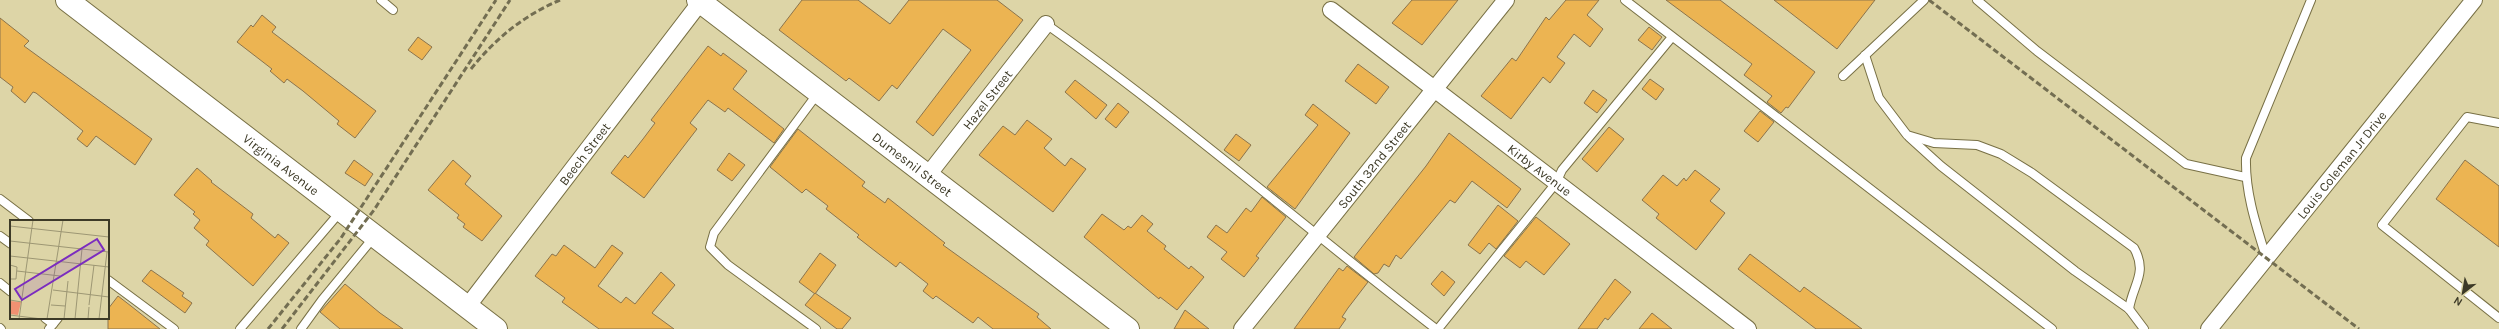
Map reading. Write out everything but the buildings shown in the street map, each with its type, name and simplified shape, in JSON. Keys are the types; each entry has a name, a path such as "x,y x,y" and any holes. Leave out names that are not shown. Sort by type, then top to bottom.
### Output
{"main road":[{"name":"Virginia Avenue","path":"67,0 496,329"},
{"name":"Dumesnil Street","path":"700,1 1128,329"}],"street":[{"name":"South 32nd Street","path":"1242,329 1506,0"},
{"name":"Louis Coleman Jr Drive","path":"2208,329 2474,0"},
{"name":"Beech Street","path":"467,307 700,1"},
{"name":"Kirby Avenue","path":"1331,10 1748,329"},
{"name":"Hazel Street","path":"928,175 1046,24"}],"lane":[{"path":"381,0 393,10"},
{"path":"1625,0 2052,329"},
{"path":"1843,76 1924,0"},
{"path":"1977,0 2037,51 2186,164 2245,177"},
{"path":"2266,258 2255,221 2245,177 2246,158 2311,0"},
{"path":"1046,24 1122,78 1317,235 1338,254 1437,329 1556,183 1562,170 1672,37"},
{"path":"1865,55 1879,98 1907,135 1941,166 2075,271 2129,309 2144,329"},
{"path":"816,329 728,265 710,247 714,233 819,92"},
{"path":"2499,123 2468,117 2382,225 2499,318"},
{"path":"1907,135 1934,143 1977,145 2000,154 2032,173 2134,248 2141,261 2140,276 2132,292 2129,309"},
{"path":"0,199 28,220"},
{"path":"240,329 342,210"},
{"path":"0,236 10,243"},
{"path":"301,329 322,300 375,236"},
{"path":"109,281 174,329"},
{"path":"0,283 10,291"}],"railway":[{"path":"268,329 341,238 496,0"},
{"path":"282,329 374,210 510,0"},
{"path":"471,69 490,47 511,29 534,13 560,0"},
{"path":"1929,0 2359,329"}]}
